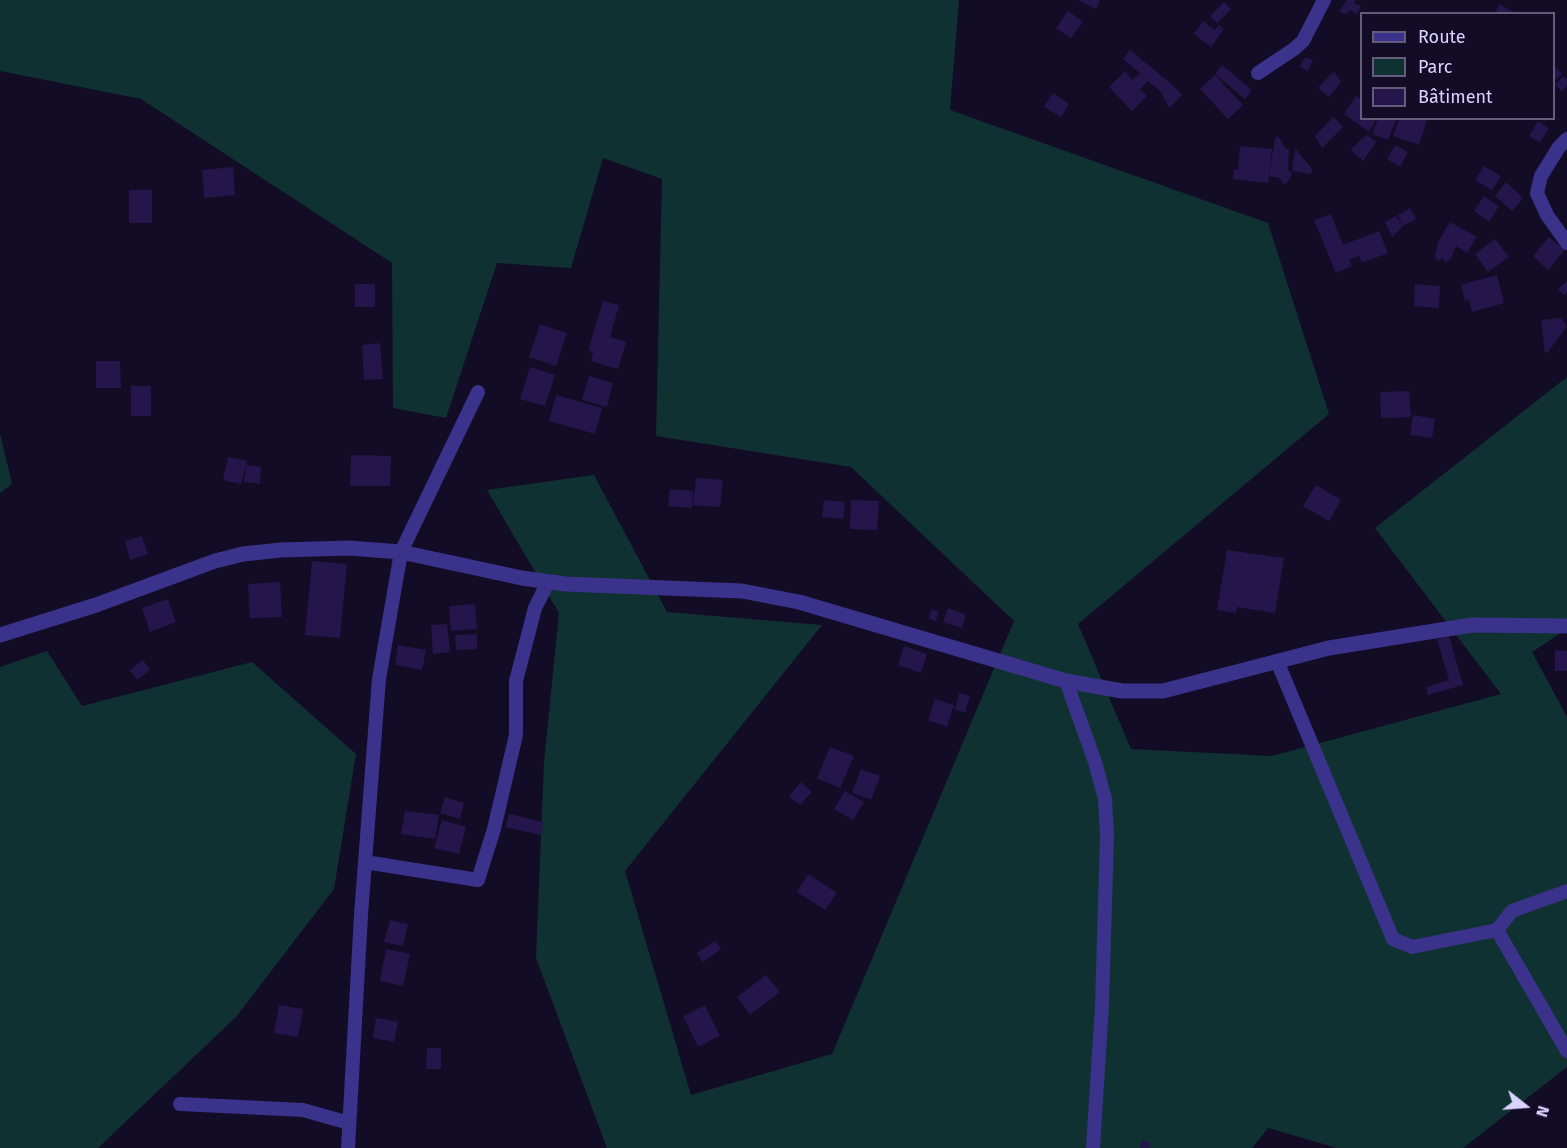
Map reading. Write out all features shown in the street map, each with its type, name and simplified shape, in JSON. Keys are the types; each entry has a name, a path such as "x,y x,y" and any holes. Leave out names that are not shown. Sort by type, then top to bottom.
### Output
{"street":[{"path":"1258,74 1294,50 1302,41 1324,0"},
{"path":"1567,139 1559,147 1541,176 1537,194 1547,215 1567,243"},
{"path":"348,1148 364,862 379,679 401,552 478,392"},
{"path":"0,634 96,605 215,561 243,554 281,550 349,548 401,552 565,584 742,591 799,602 1066,681 1122,691 1163,691 1329,648 1472,624 1567,626"},
{"path":"364,862 478,880 494,829 516,735 516,681 535,608 548,582"},
{"path":"1277,661 1394,939 1412,948 1497,930 1512,911 1567,891"},
{"path":"1066,681 1098,771 1105,799 1107,836 1102,1005 1093,1148"},
{"path":"1497,930 1567,1051"},
{"path":"180,1104 303,1110 349,1123"}],"green space":[{"path":"0,0 959,0 950,110 1268,223 1329,414 1078,624 1131,749 1272,756 1501,694 1375,528 1567,377 1567,629 1532,652 1567,717 1567,1067 1463,1148 1337,1148 1268,1128 1252,1148 607,1148 536,958 544,763 559,613 487,490 594,475 667,612 822,625 625,871 691,1095 832,1054 1014,621 851,467 656,436 662,179 603,158 571,268 497,263 446,418 393,408 392,263 141,99 0,71"},
{"path":"0,433 12,484 0,493"},
{"path":"47,651 82,706 252,662 356,754 334,889 236,1017 98,1148 0,1148 0,667"}],"building":[{"path":"1078,0 1100,0 1096,9"},
{"path":"1347,0 1356,0 1354,3 1361,6 1357,14 1350,10 1346,15 1339,11"},
{"path":"1224,2 1231,9 1217,23 1210,16"},
{"path":"1499,4 1514,12 1496,12"},
{"path":"1068,11 1083,22 1071,38 1056,28"},
{"path":"1203,21 1215,30 1219,25 1224,29 1211,47 1194,34"},
{"path":"1130,50 1182,95 1169,108 1160,91 1148,81 1140,89 1147,96 1132,111 1109,87 1125,71 1132,80 1140,73 1123,59"},
{"path":"1305,57 1313,60 1308,71 1300,67"},
{"path":"1222,65 1252,90 1245,99 1215,74"},
{"path":"1555,66 1562,74 1555,80"},
{"path":"1334,71 1341,82 1329,97 1318,88"},
{"path":"1215,75 1243,105 1228,119 1200,89"},
{"path":"1563,76 1567,79 1567,86 1562,91 1555,85"},
{"path":"1053,93 1069,104 1061,117 1044,107"},
{"path":"1356,96 1360,99 1360,120 1376,120 1369,132 1344,114"},
{"path":"1333,117 1343,127 1322,148 1315,136"},
{"path":"1377,120 1396,120 1388,140 1372,134"},
{"path":"1399,120 1427,121 1419,145 1393,136"},
{"path":"1538,121 1549,128 1540,142 1529,136"},
{"path":"1367,135 1376,142 1363,161 1351,150"},
{"path":"1278,136 1286,149 1289,149 1288,170 1292,173 1287,183 1283,184 1280,178 1269,176 1275,138"},
{"path":"1395,145 1408,152 1400,167 1387,159"},
{"path":"1240,146 1272,149 1268,183 1233,179 1234,169 1238,170"},
{"path":"1295,148 1312,169 1311,174 1292,171"},
{"path":"1484,166 1501,176 1492,190 1475,180"},
{"path":"233,167 235,195 204,198 202,170"},
{"path":"1506,182 1523,198 1512,211 1495,196"},
{"path":"129,190 152,190 152,223 129,223"},
{"path":"1484,196 1499,206 1489,222 1474,211"},
{"path":"1410,208 1416,219 1403,226 1398,215"},
{"path":"1331,214 1343,245 1379,231 1388,253 1362,263 1359,256 1349,260 1352,266 1336,273 1314,220"},
{"path":"1396,216 1403,226 1392,237 1385,222"},
{"path":"1450,222 1477,237 1467,253 1456,246 1451,259 1445,262 1443,258 1438,261 1435,257 1438,242"},
{"path":"1549,237 1565,250 1548,270 1533,256"},
{"path":"1495,239 1509,257 1488,272 1475,254"},
{"path":"1497,275 1504,303 1472,312 1469,300 1465,301 1461,285"},
{"path":"1567,281 1567,292 1564,295 1558,289"},
{"path":"355,284 375,284 375,307 355,307"},
{"path":"1415,284 1440,286 1439,308 1414,306"},
{"path":"603,301 619,305 610,337 626,342 618,369 591,361 593,352 588,351"},
{"path":"1561,318 1567,326 1545,353 1541,320"},
{"path":"540,324 567,333 556,366 529,357"},
{"path":"380,343 383,379 364,380 362,345"},
{"path":"96,361 120,361 121,388 96,388"},
{"path":"530,367 555,375 545,406 520,399"},
{"path":"589,376 613,383 607,407 582,400"},
{"path":"131,386 151,386 151,416 131,416"},
{"path":"1409,391 1411,417 1381,418 1380,392"},
{"path":"556,395 602,408 595,434 549,421"},
{"path":"1413,415 1435,419 1432,438 1410,435"},
{"path":"351,455 391,456 390,486 350,486"},
{"path":"228,457 247,461 241,484 223,480"},
{"path":"246,465 261,467 260,484 244,482"},
{"path":"696,478 723,480 720,507 693,505"},
{"path":"1316,485 1341,500 1329,521 1303,506"},
{"path":"670,489 693,491 692,508 668,506"},
{"path":"824,500 845,502 843,519 822,517"},
{"path":"851,500 879,501 877,530 850,529"},
{"path":"142,536 148,554 130,560 125,541"},
{"path":"1227,550 1284,558 1275,613 1237,607 1236,613 1217,610"},
{"path":"312,561 347,564 340,638 305,635"},
{"path":"280,582 282,617 250,618 248,584"},
{"path":"168,599 176,622 150,632 142,608"},
{"path":"475,604 477,629 451,631 449,606"},
{"path":"948,608 966,615 962,628 943,622"},
{"path":"932,609 939,612 936,621 929,618"},
{"path":"447,624 450,652 433,654 431,625"},
{"path":"477,634 477,649 456,650 455,635"},
{"path":"1449,636 1463,685 1428,695 1426,687 1449,680 1437,639"},
{"path":"398,645 426,650 422,670 395,665"},
{"path":"904,646 927,654 921,673 898,665"},
{"path":"1555,650 1567,651 1567,671 1555,671"},
{"path":"143,660 150,670 137,680 130,670"},
{"path":"959,693 970,696 965,712 955,710"},
{"path":"935,699 954,705 947,727 928,720"},
{"path":"830,747 854,756 840,788 817,778"},
{"path":"861,769 880,776 871,800 852,793"},
{"path":"801,782 812,792 800,805 789,796"},
{"path":"845,791 864,802 853,820 834,809"},
{"path":"445,797 464,803 460,819 440,813"},
{"path":"405,811 439,815 435,839 401,834"},
{"path":"509,814 544,822 541,835 505,827"},
{"path":"442,820 466,827 459,854 434,848"},
{"path":"808,874 837,893 825,910 797,892"},
{"path":"390,920 408,924 403,946 384,942"},
{"path":"715,941 721,949 703,962 697,953"},
{"path":"386,949 410,954 403,986 380,981"},
{"path":"766,975 780,992 750,1015 737,997"},
{"path":"279,1005 303,1009 298,1037 274,1033"},
{"path":"705,1005 720,1036 698,1047 683,1016"},
{"path":"376,1018 398,1022 394,1042 373,1038"},
{"path":"427,1048 441,1048 441,1069 426,1069"},
{"path":"1142,1140 1151,1143 1149,1148 1140,1148"}]}
